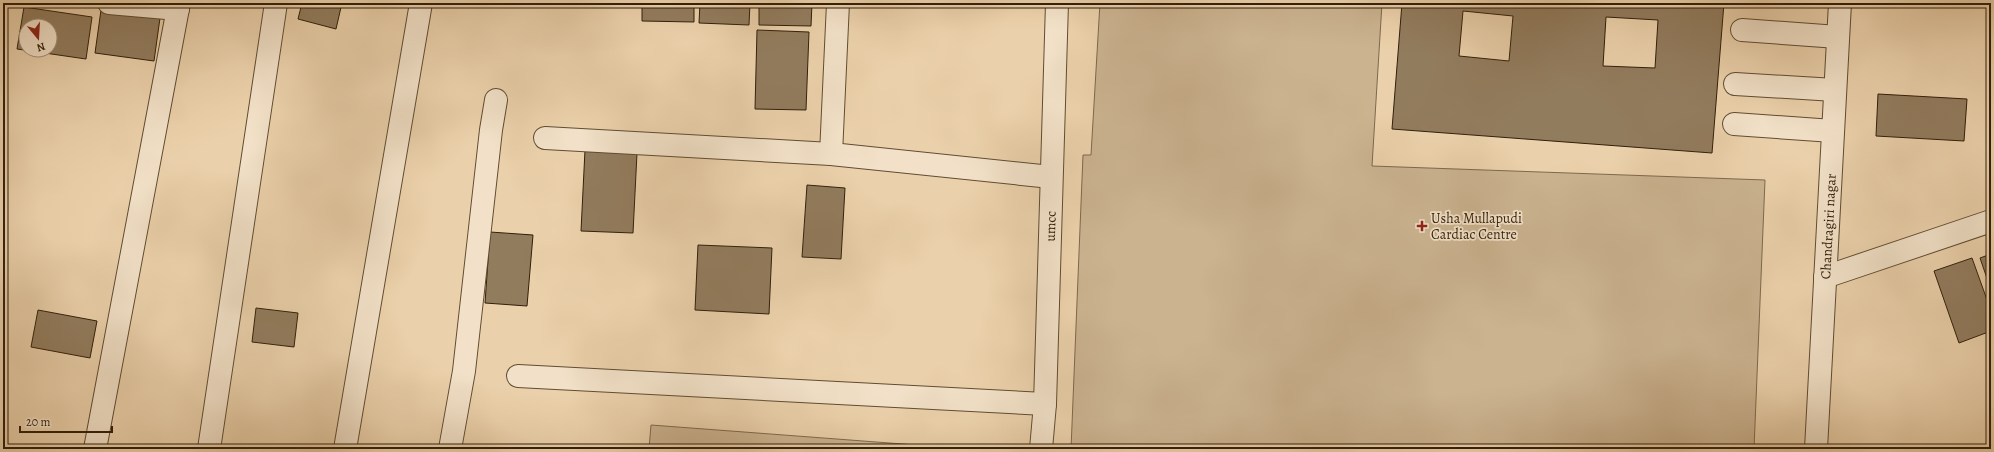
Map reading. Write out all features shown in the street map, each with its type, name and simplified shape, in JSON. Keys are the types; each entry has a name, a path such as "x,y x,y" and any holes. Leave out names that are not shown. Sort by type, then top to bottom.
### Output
{"street":[{"path":"96,449 178,6 109,3"},
{"path":"209,449 276,3"},
{"path":"345,449 421,3"},
{"path":"831,154 838,3"},
{"name":"umcc","path":"1041,449 1045,404 1050,177 1057,3"},
{"name":"Chandragiri nagar","path":"1816,449 1840,3"},
{"path":"1742,30 1838,37"},
{"path":"1735,84 1835,90"},
{"path":"450,449 464,371 490,130 496,100"},
{"path":"1734,124 1833,131"},
{"path":"545,138 831,154 1050,177"},
{"path":"1825,277 1991,221"},
{"path":"518,376 1045,404"}],"shaded area":[{"name":"Usha Mullapudi Cardiac Centre","path":"1100,3 1382,3 1372,166 1765,180 1754,449 1071,449 1083,155 1091,155"},
{"path":"651,425 969,449 649,449"}],"building":[{"path":"302,3 342,3 336,29 298,19"},
{"path":"642,3 694,3 694,22 642,21"},
{"path":"700,3 750,3 749,25 699,23"},
{"path":"759,3 812,3 811,26 759,25"},
{"path":"1402,3 1724,3 1712,153 1392,129","holes":["1463,11 1513,16 1509,61 1459,56","1606,17 1658,20 1655,68 1603,66"]},
{"path":"24,7 92,17 86,59 58,55 58,18 22,18"},
{"path":"101,10 160,18 154,61 95,53"},
{"path":"757,30 809,32 806,110 755,109"},
{"path":"1878,94 1967,99 1964,141 1876,136"},
{"path":"585,150 637,153 633,233 581,231"},
{"path":"1991,156 1991,168 1987,157"},
{"path":"807,185 845,188 841,259 802,257"},
{"path":"490,232 533,235 527,306 485,303"},
{"path":"698,245 772,248 769,314 695,310"},
{"path":"1991,254 1991,290 1980,258"},
{"path":"1972,258 1991,311 1991,331 1959,343 1934,271"},
{"path":"256,308 298,313 294,347 252,342"},
{"path":"38,310 97,321 90,358 31,347"}],"place":[{"name":"Usha Mullapudi Cardiac Centre","path":"1422,226"}]}
